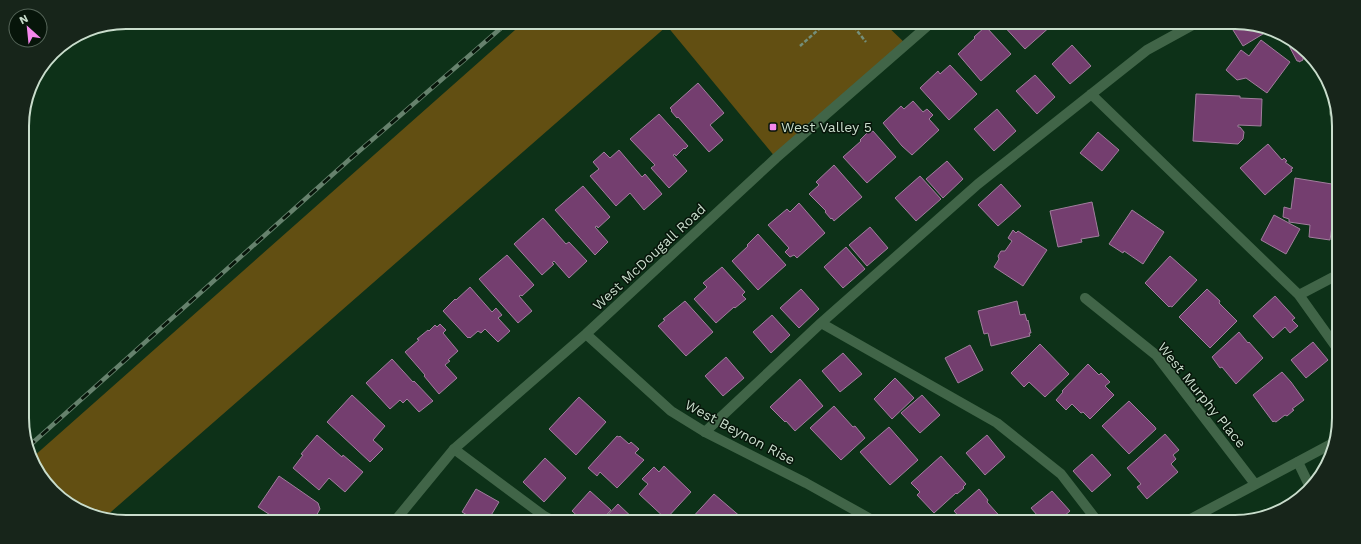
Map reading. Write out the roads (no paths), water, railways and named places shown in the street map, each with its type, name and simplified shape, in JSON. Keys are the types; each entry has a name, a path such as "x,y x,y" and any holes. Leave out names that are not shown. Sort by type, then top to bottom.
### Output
{"street":[{"name":"West McDougall Road","path":"400,515 454,449 586,334 776,158 924,29"},
{"path":"705,432 821,323 978,184 1147,50 1185,29"},
{"path":"1091,94 1299,295 1332,341"},
{"path":"1299,295 1332,278"},
{"name":"West Murphy Place","path":"1085,298 1156,355 1255,484"},
{"path":"821,323 997,423 1061,474 1093,515"},
{"name":"West Beynon Rise","path":"586,334 671,411 705,432 806,483 863,515"},
{"path":"1197,515 1328,446"},
{"path":"454,449 543,515"},
{"path":"1298,462 1307,483"}],"railway":[{"path":"32,443 350,159 500,29"}],"place":[{"name":"West Valley 5","path":"773,127"}]}
